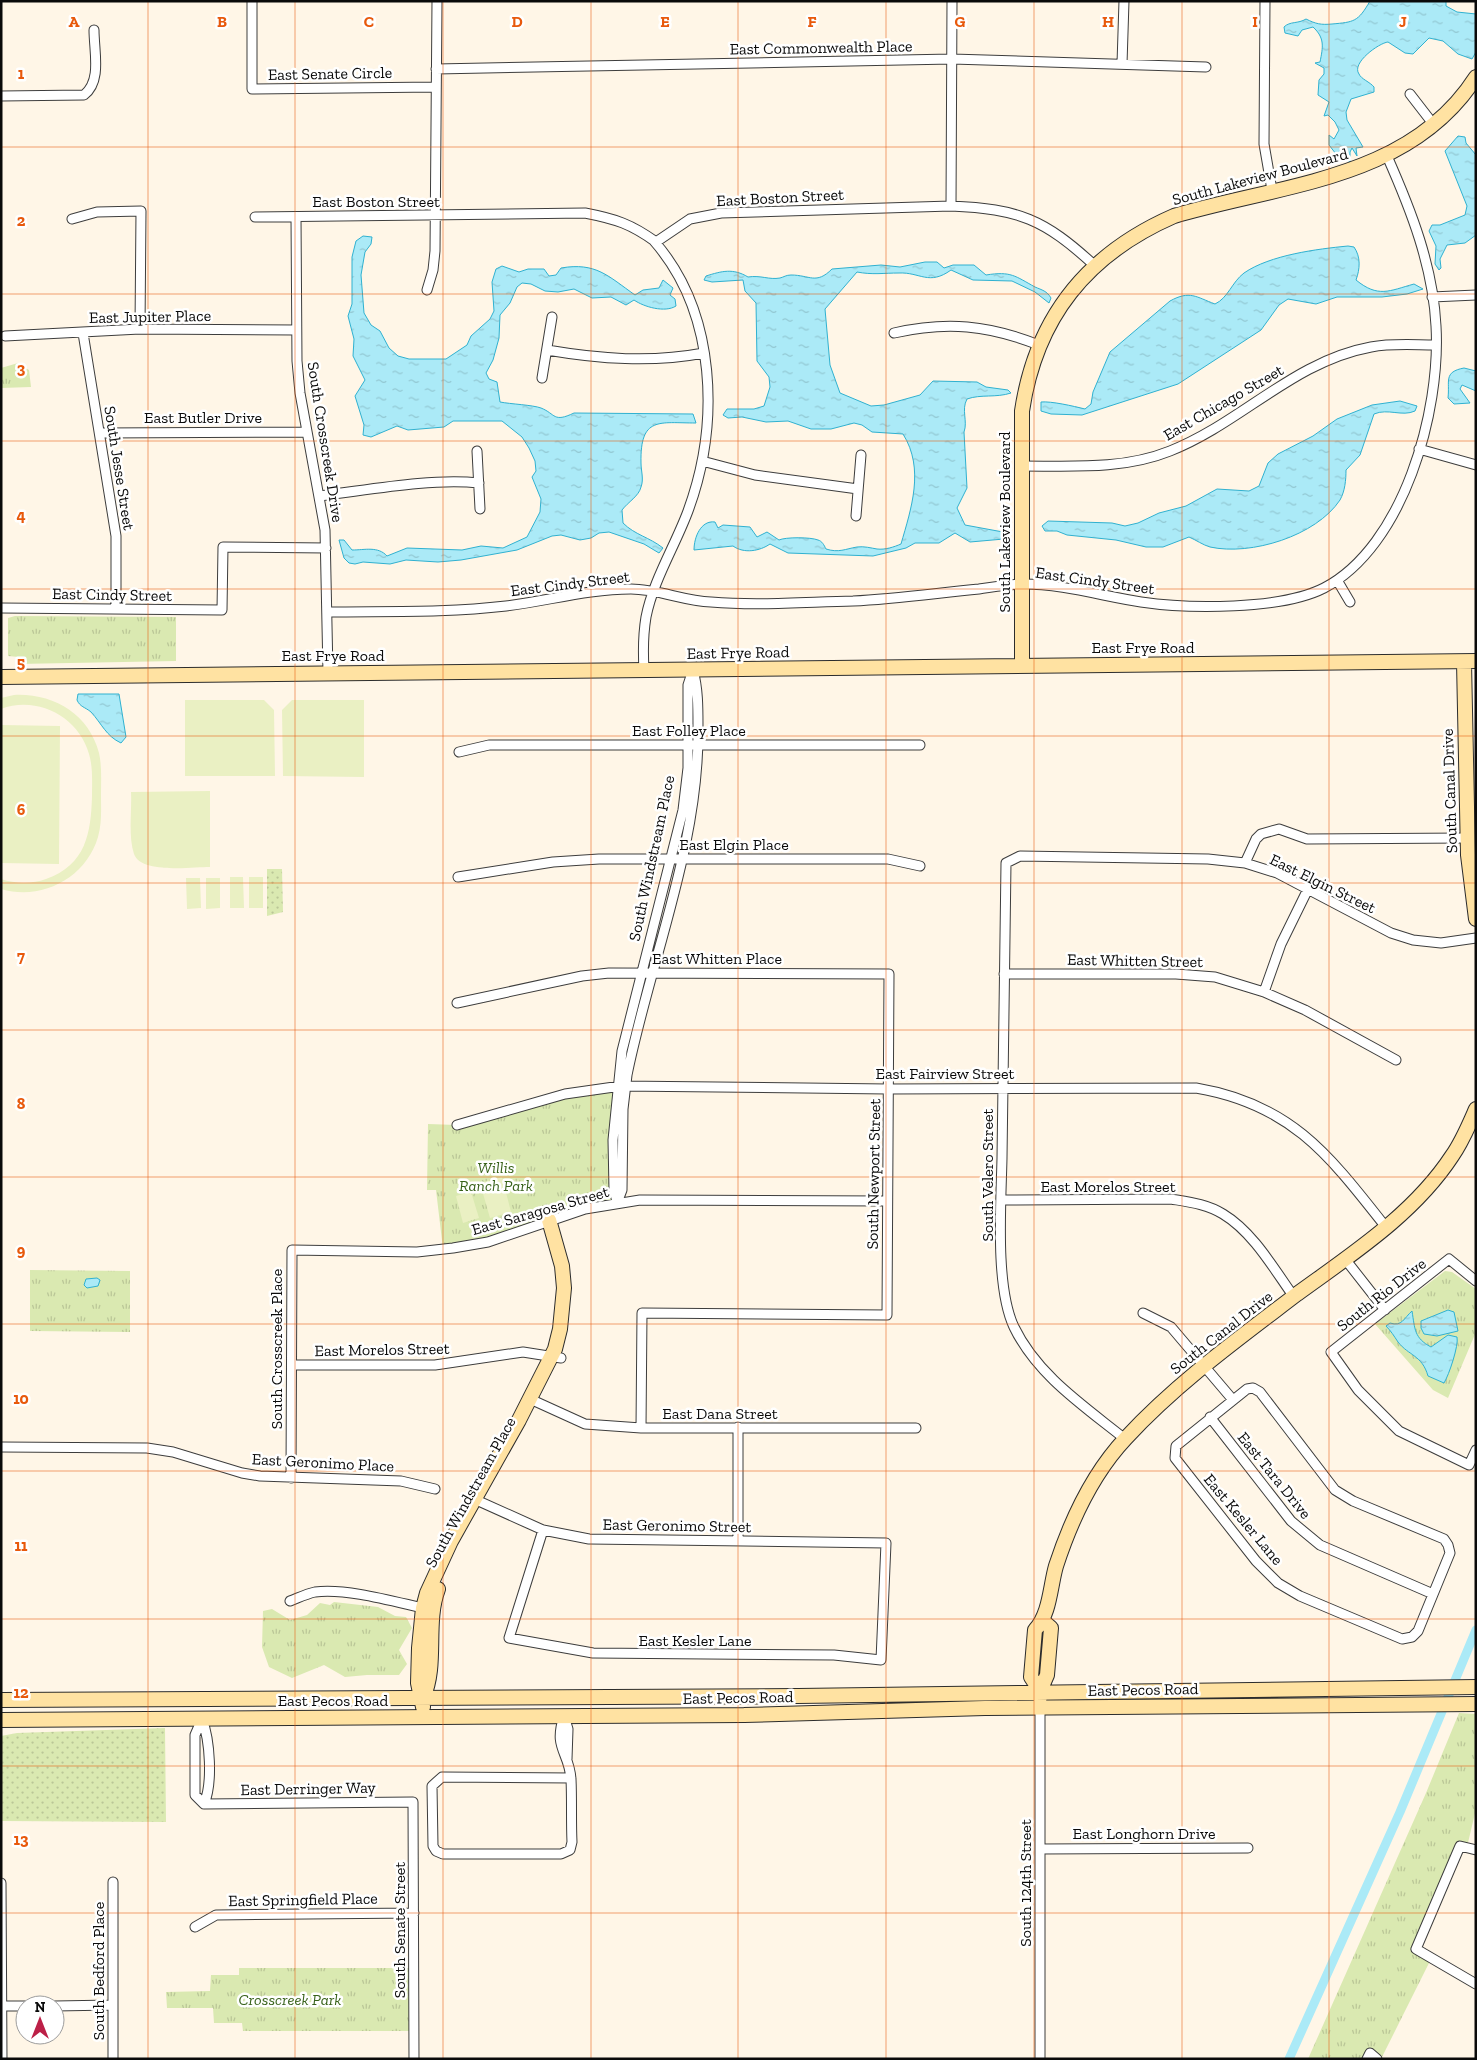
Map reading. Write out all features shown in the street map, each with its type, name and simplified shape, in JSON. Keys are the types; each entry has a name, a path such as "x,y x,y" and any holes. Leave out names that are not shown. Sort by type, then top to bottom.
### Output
{"street":[{"name":"East Senate Circle","path":"252,1 252,89 436,87"},
{"path":"427,290 434,270 436,216 437,1"},
{"path":"951,206 952,1"},
{"path":"1122,64 1124,1"},
{"path":"1265,1 1264,144 1272,190"},
{"path":"1,96 84,95 92,89 95,81 94,30"},
{"name":"East Commonwealth Place","path":"436,69 952,59 1206,66"},
{"name":"South Lakeview Boulevard","path":"1022,666 1020,466 1022,411 1026,385 1039,345 1060,306 1094,265 1130,239 1174,216 1348,172 1388,156 1434,125 1475,81"},
{"path":"1410,94 1434,125"},
{"name":"East Cindy Street","path":"327,612 453,611 507,606 614,590 635,589 686,600 716,603 856,601 1022,584 1064,588 1172,606 1264,604 1290,600 1322,589 1337,580 1372,549 1387,526 1404,491 1419,449 1434,385 1436,326 1428,269 1417,229 1388,156"},
{"name":"East Boston Street","path":"255,217 585,213 614,219 638,228 656,242 690,219 721,213 951,206 995,209 1028,217 1047,227 1072,245 1094,265"},
{"path":"72,218 97,212 142,211 140,329"},
{"name":"South Crosscreek Drive","path":"296,217 296,330 300,393 319,496 326,548 328,673"},
{"path":"644,670 646,616 654,592 688,512 702,461 708,409 704,353 692,305 681,278 669,258 654,241"},
{"path":"1432,297 1476,295"},
{"path":"542,378 552,317"},
{"path":"894,333 917,328 967,326 992,330 1039,345"},
{"name":"East Jupiter Place","path":"4,336 140,329 296,330"},
{"name":"South Jesse Street","path":"83,332 116,536 116,609"},
{"name":"East Chicago Street","path":"1020,466 1107,465 1137,460 1170,451 1195,439 1320,364 1371,347 1435,345"},
{"path":"547,350 605,358 641,360 677,358 704,353"},
{"name":"East Butler Drive","path":"100,433 307,432"},
{"path":"1419,449 1476,465"},
{"path":"477,451 480,509"},
{"path":"856,516 861,455"},
{"path":"702,461 755,475 858,489"},
{"path":"319,496 437,483 479,483"},
{"name":"East Cindy Street","path":"1,608 222,610 223,547 326,548"},
{"path":"1337,580 1350,602"},
{"name":"East Frye Road","path":"1,677 1470,662"},
{"name":"South Canal Drive","path":"1470,662 1467,838 1476,919"},
{"name":"South Windstream Place","path":"617,1202 614,1190 613,1140 621,1086 622,1052 647,972 694,798 693,744 697,685 693,670"},
{"name":"East Folley Place","path":"459,752 489,744 920,744"},
{"path":"1245,863 1261,834 1279,829 1307,839 1467,838"},
{"name":"East Elgin Street","path":"1006,863 1020,856 1208,859 1245,863 1277,873 1391,933 1413,940 1441,943 1476,938"},
{"name":"East Elgin Place","path":"458,877 552,862 599,859 888,859 920,866"},
{"name":"South Velero Street","path":"1006,863 1001,1200 1004,1298 1014,1326 1031,1356 1047,1374 1124,1439"},
{"path":"1264,992 1281,944 1308,889"},
{"name":"East Whitten Place","path":"457,1003 582,976 647,972 889,974"},
{"name":"South Newport Street","path":"641,1428 642,1313 887,1315 886,1201 889,974"},
{"name":"East Whitten Street","path":"1004,974 1176,974 1215,976 1264,992 1306,1010 1396,1060"},
{"name":"East Fairview Street","path":"457,1125 565,1094 621,1086 888,1089 1196,1088 1225,1093 1254,1104 1311,1140 1335,1164 1385,1226"},
{"name":"South Canal Drive","path":"1040,1692 1047,1675 1051,1628 1043,1622 1056,1567 1074,1521 1101,1470 1124,1439 1158,1405 1205,1365 1345,1258 1414,1202 1441,1172 1464,1137 1476,1109"},
{"name":"East Morelos Street","path":"1001,1200 1171,1199 1196,1202 1223,1214 1242,1229 1294,1297"},
{"name":"East Saragosa Street","path":"292,1250 417,1252 453,1248 488,1242 585,1209 617,1202 640,1200 886,1201"},
{"name":"South Windstream Place","path":"423,1718 423,1698 418,1678 428,1609 437,1568 478,1501 557,1357 564,1288 553,1219"},
{"name":"South Crosscreek Place","path":"290,1478 292,1250"},
{"path":"1345,1258 1385,1310"},
{"name":"South Rio Drive","path":"1476,1281 1449,1259 1331,1352 1358,1390 1399,1430 1469,1465 1476,1450"},
{"path":"1143,1313 1171,1327 1234,1400"},
{"name":"East Morelos Street","path":"292,1365 436,1365 523,1352 557,1357"},
{"path":"1210,1417 1248,1389 1253,1388 1260,1392 1335,1490 1353,1501 1444,1539 1450,1552 1433,1594"},
{"name":"East Dana Street","path":"534,1401 585,1424 641,1428 916,1428"},
{"name":"East Kesler Lane","path":"1210,1417 1176,1446 1175,1458 1256,1561 1278,1583 1300,1596 1402,1639 1412,1637 1418,1631 1433,1594"},
{"name":"East Tara Drive","path":"1210,1417 1291,1522 1306,1536 1320,1545 1433,1594"},
{"path":"738,1427 738,1541"},
{"name":"East Geronimo Place","path":"1,1446 147,1448 172,1452 242,1473 290,1478 400,1480 436,1489"},
{"name":"East Geronimo Street","path":"478,1501 543,1530 588,1539 886,1543 881,1660"},
{"name":"East Kesler Lane","path":"543,1530 509,1638 593,1653 834,1655 881,1660"},
{"path":"290,1601 307,1594 326,1592 349,1594 428,1609"},
{"name":"East Pecos Road","path":"1,1700 743,1696 1476,1687"},
{"path":"1040,1692 1040,1708"},
{"path":"743,1696 744,1715"},
{"path":"564,1697 560,1748 567,1759 571,1778 572,1842 570,1850 562,1854 443,1854 436,1851 433,1846 432,1786 436,1780 442,1777 571,1778"},
{"path":"159,1700 159,1719"},
{"name":"East Pecos Road","path":"1,1720 744,1715 1040,1708 1476,1704"},
{"name":"South 124th Street","path":"1040,1708 1040,2059"},
{"path":"202,1719 208,1738 208,1794 204,1804 195,1795 195,1735 202,1719"},
{"name":"East Derringer Way","path":"204,1804 413,1802"},
{"name":"South Senate Street","path":"413,1802 414,2059"},
{"path":"1476,1850 1460,1846 1416,1949 1476,1984"},
{"name":"East Longhorn Drive","path":"1040,1849 1248,1848"},
{"name":"South Bedford Place","path":"113,1882 113,2059"},
{"path":"1,1883 2,2059"},
{"name":"East Springfield Place","path":"195,1927 216,1916 414,1913"},
{"path":"65,2006 112,2005"},
{"path":"1,2006 15,2006"}],"green space":[{"path":"18,363 29,370 31,387 1,388 1,368"},
{"path":"15,616 176,617 176,661 18,664 19,657 8,656 8,618"},
{"path":"14,695 28,695 55,702 78,717 94,739 101,763 101,821 98,837 92,851 84,864 73,875 47,889 32,892 16,892 1,889 1,879 18,883 41,881 59,873 78,856 88,835 90,823 92,769 84,741 76,729 55,712 29,705 15,705 1,709 1,698"},
{"path":"185,700 264,700 274,710 275,776 185,776"},
{"path":"292,700 364,700 364,777 283,776 282,710"},
{"path":"1,725 60,726 59,864 1,863"},
{"path":"210,791 210,867 156,867 139,860 134,854 131,839 131,792"},
{"path":"267,869 282,869 283,912 267,916"},
{"path":"230,877 243,877 244,908 230,908"},
{"path":"249,877 263,877 263,908 249,908"},
{"path":"186,878 200,878 201,908 187,909"},
{"path":"206,878 220,878 220,908 206,909"},
{"name":"Willis Ranch Park","path":"621,1086 618,1122 617,1203 488,1242 443,1249 436,1190 427,1190 428,1124 457,1125 565,1094"},
{"path":"502,1177 511,1212 490,1218 480,1183"},
{"path":"471,1192 479,1218 463,1223 456,1196"},
{"path":"30,1270 130,1271 130,1332 30,1331"},
{"path":"1445,1271 1452,1272 1476,1289 1476,1332 1448,1398 1433,1390 1375,1324"},
{"path":"334,1602 378,1607 395,1616 406,1617 412,1628 399,1650 407,1664 399,1675 345,1677 324,1665 292,1678 269,1667 262,1647 263,1611 272,1609 290,1620 307,1615 320,1603 330,1605"},
{"path":"1459,1713 1476,1714 1476,1809 1467,1847 1460,1846 1416,1949 1432,1957 1381,2059 1308,2059 1426,1793"},
{"path":"165,1728 166,1822 1,1821 1,1736 17,1733"},
{"name":"Crosscreek Park","path":"239,1968 413,1968 413,2031 243,2031 242,2023 214,2023 213,2008 167,2008 166,1992 210,1991 211,1975 239,1975"}],"water":[{"path":"1370,1 1446,1 1446,6 1457,12 1476,14 1476,52 1472,59 1458,54 1443,41 1429,38 1413,54 1405,53 1388,42 1367,54 1359,64 1358,70 1360,76 1374,87 1374,92 1351,99 1346,112 1347,120 1363,147 1356,148 1357,156 1352,148 1350,163 1344,153 1336,154 1329,145 1329,135 1334,139 1339,130 1335,122 1328,115 1324,116 1329,102 1318,95 1319,80 1324,74 1324,68 1315,63 1320,62 1322,52 1320,35 1313,27 1302,30 1298,36 1285,33 1284,27 1306,19 1325,24 1355,20"},
{"path":"1458,136 1465,137 1466,143 1476,155 1476,235 1465,243 1447,245 1440,259 1441,268 1439,270 1435,264 1436,246 1429,231 1432,225 1440,225 1465,215 1467,206 1445,151"},
{"path":"363,236 372,237 371,244 365,252 361,275 364,313 371,325 380,331 389,348 398,356 409,359 446,359 467,345 471,336 490,319 494,311 492,282 496,269 502,266 519,272 528,269 544,269 549,276 556,275 561,268 584,267 601,272 635,295 643,290 659,288 663,280 673,288 670,295 675,299 676,306 661,309 643,305 634,300 626,305 611,297 592,298 574,289 558,292 545,291 531,284 522,283 517,287 510,303 500,315 499,338 493,360 486,373 489,379 497,382 500,402 541,408 558,417 574,413 693,414 696,423 662,423 654,425 648,430 644,437 642,448 642,484 636,496 622,510 623,523 663,548 659,553 644,544 609,532 599,533 591,538 580,540 561,535 552,536 517,550 461,560 438,562 406,560 390,564 363,562 355,564 349,563 344,558 339,540 344,540 352,550 375,550 387,556 407,548 462,550 481,546 503,548 527,537 540,512 541,499 532,477 536,471 535,461 529,448 522,437 502,421 453,421 444,427 408,430 397,426 371,437 363,435 364,425 355,396 365,380 353,356 354,339 348,316 352,304 352,257 356,241"},
{"path":"1348,246 1354,247 1358,255 1359,263 1356,280 1364,286 1377,291 1390,291 1414,284 1423,289 1407,294 1382,297 1337,297 1316,304 1288,299 1279,305 1261,330 1178,384 1082,415 1051,414 1041,411 1041,402 1085,409 1091,404 1093,392 1110,352 1170,301 1188,295 1215,304 1223,298 1244,273 1255,267 1280,257"},
{"path":"925,262 937,262 944,268 953,265 974,265 986,275 1012,275 1044,291 1051,298 1049,303 1035,292 1012,281 973,280 951,270 943,275 930,278 906,273 873,274 857,272 825,309 830,365 840,393 871,406 884,405 920,395 933,381 977,382 986,387 1008,390 1011,393 967,399 965,403 964,432 967,488 957,508 965,525 1003,532 1004,539 970,542 955,533 939,543 915,543 906,548 873,556 788,553 770,544 752,551 742,550 733,546 694,550 699,530 710,522 715,522 718,528 723,525 750,527 757,537 767,532 779,540 792,538 815,539 821,541 826,549 835,551 860,547 883,549 901,544 912,503 915,475 910,447 903,434 872,432 862,425 854,423 831,429 811,429 788,421 766,422 742,417 728,418 723,415 727,409 754,409 764,406 770,387 769,377 757,361 756,303 745,291 743,280 712,282 704,280 706,276 732,271 748,277 780,278 798,275 817,278 822,277 832,269 881,265 900,267"},
{"path":"1464,368 1476,371 1476,391 1462,385 1460,389 1470,403 1454,404 1448,398 1449,378 1453,372"},
{"path":"1400,401 1417,406 1415,411 1410,413 1379,412 1374,414 1360,455 1346,470 1342,497 1329,513 1299,533 1281,540 1263,546 1226,549 1210,547 1189,537 1163,547 1146,547 1116,540 1067,535 1057,531 1045,531 1042,526 1048,521 1112,523 1125,526 1138,523 1159,513 1186,506 1217,489 1249,491 1259,486 1268,463 1278,454 1313,436 1337,419 1372,405"},
{"path":"78,694 119,694 126,737 121,743 108,733 91,712 80,704 77,700"},
{"path":"97,1278 100,1280 98,1286 87,1288 84,1285 86,1279"},
{"path":"1448,1310 1454,1312 1458,1331 1437,1336 1424,1334 1421,1328 1421,1321"},
{"path":"1412,1311 1416,1332 1425,1344 1431,1347 1448,1335 1457,1337 1457,1346 1444,1383 1428,1376 1419,1360 1402,1347 1386,1326 1390,1323 1400,1323"}],"waterway":[{"path":"1289,2059 1400,1812 1476,1630"}]}
